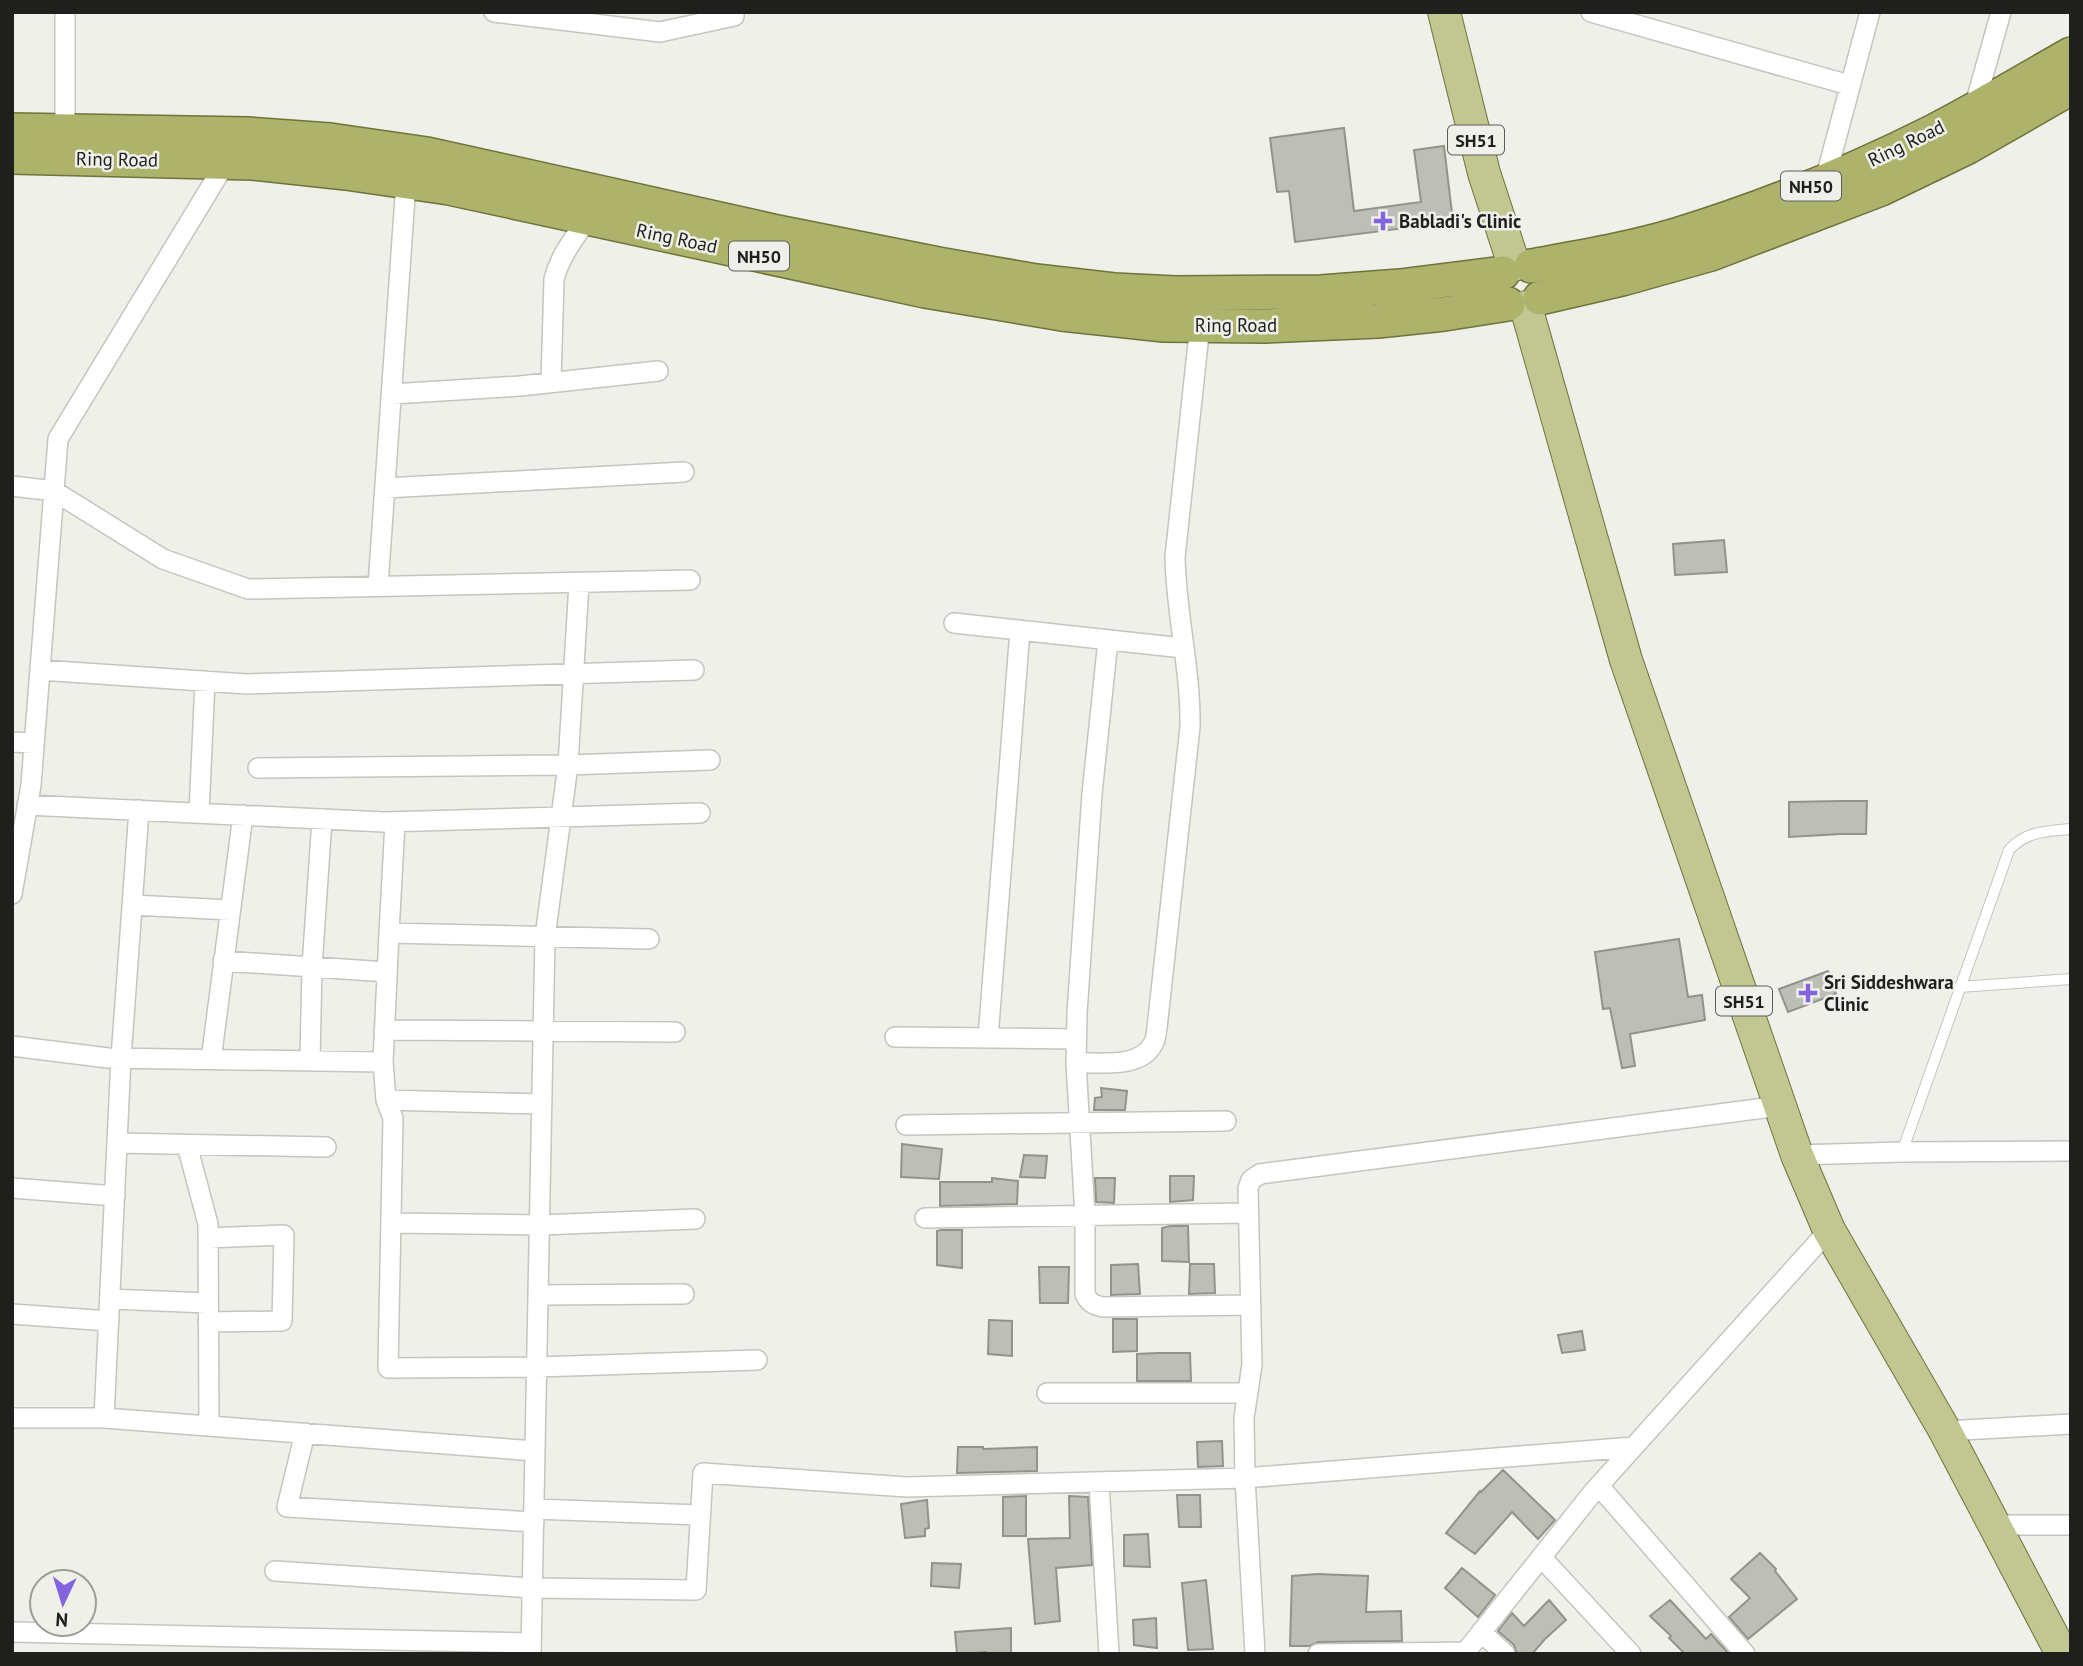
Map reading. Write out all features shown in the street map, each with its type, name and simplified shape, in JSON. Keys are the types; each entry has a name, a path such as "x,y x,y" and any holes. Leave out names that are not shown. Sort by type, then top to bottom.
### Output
{"highway":[{"name":"Ring Road","path":"12,157 251,163 449,188 925,291 1062,314 1164,325 1265,326 1378,321 1444,314 1597,254 1675,235 1774,201 1933,132 2071,54"},
{"name":"Ring Road","path":"12,130 247,134 330,140 415,152 773,231 1036,281 1114,290 1188,293 1321,292 1400,286 1520,286 1622,279 1711,254 1881,189 1968,147 2071,88"}],"main road":[{"name":"SH51","path":"1444,12 1485,173 1520,286 1626,660 1797,1155 1829,1230 1945,1431 2062,1654"}],"street":[{"path":"65,12 65,130"},
{"path":"494,12 660,32 734,16 733,12"},
{"path":"656,12 660,32"},
{"path":"1591,12 1849,85"},
{"path":"1825,180 1870,12"},
{"path":"1974,108 2001,12"},
{"path":"12,894 17,837 31,785 58,439 226,162"},
{"path":"378,586 406,182"},
{"path":"551,382 554,279 557,266 588,219"},
{"path":"1076,1063 1131,1061 1146,1053 1154,1044 1157,1028 1190,726 1175,557 1200,325"},
{"path":"392,394 551,382 658,370"},
{"path":"385,488 684,472"},
{"path":"12,486 54,491 163,559 248,589 691,580"},
{"path":"12,1632 531,1648 545,937 568,765 579,583"},
{"path":"954,623 1183,648"},
{"path":"988,1038 1020,630"},
{"path":"1108,640 1092,794 1076,1039 1085,1216 1085,1294 1088,1301 1103,1307 1251,1304"},
{"path":"40,670 247,684 694,670"},
{"path":"199,813 205,681"},
{"path":"12,743 34,743"},
{"path":"258,768 568,765 710,760"},
{"path":"27,805 396,822 700,813"},
{"path":"104,1418 121,1058 139,810"},
{"path":"211,1060 243,816"},
{"path":"310,1061 312,967 322,819"},
{"path":"396,822 383,1062 386,1100 393,1118 388,1368 537,1367 757,1360"},
{"path":"132,905 230,910"},
{"path":"389,933 649,939"},
{"path":"223,961 387,972"},
{"path":"384,1030 675,1032"},
{"path":"895,1037 1076,1039"},
{"path":"12,1046 108,1058 383,1062"},
{"path":"386,1100 542,1104"},
{"path":"1255,1654 1244,1418 1252,1364 1248,1213 1248,1188 1251,1180 1260,1174 1780,1107"},
{"path":"906,1125 1226,1121"},
{"path":"117,1143 326,1147"},
{"path":"187,1145 208,1224 209,1426"},
{"path":"1797,1155 2071,1151"},
{"path":"12,1188 115,1196"},
{"path":"925,1218 1248,1213"},
{"path":"391,1223 540,1225 695,1219"},
{"path":"1318,1654 1464,1653 1599,1486 1829,1230"},
{"path":"110,1299 282,1321 284,1235 208,1238"},
{"path":"538,1295 684,1294"},
{"path":"12,1314 109,1321"},
{"path":"1047,1392 1248,1393"},
{"path":"12,1418 104,1418 535,1451"},
{"path":"1945,1431 2071,1424"},
{"path":"305,1433 288,1507 534,1516 700,1515"},
{"path":"275,1571 532,1588 696,1590 703,1473 907,1487 1245,1478 1633,1447"},
{"path":"1099,1482 1109,1654"},
{"path":"1599,1486 1745,1654"},
{"path":"1994,1525 2071,1525"},
{"path":"1541,1557 1631,1654"},
{"path":"1481,1632 1505,1654"}],"lane":[{"path":"1902,1152 2009,850 2028,835 2041,831 2071,830"},
{"path":"1959,988 2071,979"}],"building":[{"path":"1344,128 1354,211 1421,202 1414,150 1444,146 1453,222 1295,242 1289,191 1277,192 1270,138"},
{"path":"1724,540 1727,572 1675,575 1673,544"},
{"path":"1867,801 1866,834 1789,837 1789,802"},
{"path":"1679,939 1688,997 1702,995 1705,1020 1630,1034 1635,1066 1622,1068 1610,1008 1603,1009 1595,952"},
{"path":"1828,971 1836,994 1788,1012 1779,989"},
{"path":"1101,1088 1127,1091 1125,1110 1094,1110 1095,1098 1102,1097"},
{"path":"902,1144 942,1149 939,1179 901,1177"},
{"path":"1024,1155 1047,1156 1045,1178 1020,1177"},
{"path":"1170,1176 1194,1176 1193,1200 1170,1202"},
{"path":"992,1178 1018,1181 1017,1204 940,1206 940,1182 992,1182"},
{"path":"1095,1178 1115,1178 1114,1203 1096,1202"},
{"path":"1188,1226 1189,1262 1162,1261 1162,1228"},
{"path":"962,1230 962,1268 937,1265 937,1231"},
{"path":"1138,1264 1140,1294 1111,1295 1111,1265"},
{"path":"1190,1264 1214,1264 1215,1293 1189,1294"},
{"path":"1039,1267 1069,1267 1068,1303 1040,1303"},
{"path":"1113,1319 1137,1319 1137,1351 1113,1352"},
{"path":"989,1320 1012,1321 1012,1356 988,1354"},
{"path":"1582,1331 1585,1350 1562,1353 1558,1335"},
{"path":"1190,1353 1191,1381 1137,1381 1137,1354"},
{"path":"1222,1441 1223,1466 1198,1467 1197,1442"},
{"path":"958,1447 1037,1447 1037,1471 957,1473"},
{"path":"1503,1470 1555,1520 1538,1539 1512,1512 1475,1554 1446,1533 1480,1491"},
{"path":"1177,1495 1200,1495 1201,1527 1179,1527"},
{"path":"1026,1496 1026,1536 1003,1536 1003,1497"},
{"path":"1069,1496 1088,1497 1092,1565 1056,1568 1060,1621 1035,1624 1028,1539 1070,1538"},
{"path":"927,1500 929,1528 925,1529 925,1536 905,1538 901,1504"},
{"path":"1148,1534 1150,1567 1124,1566 1124,1535"},
{"path":"1760,1553 1776,1569 1797,1599 1748,1639 1729,1617 1750,1598 1731,1579"},
{"path":"932,1563 961,1564 959,1588 931,1586"},
{"path":"1462,1568 1495,1595 1478,1617 1445,1588"},
{"path":"1292,1576 1368,1576 1366,1612 1401,1611 1402,1641 1318,1642 1310,1646 1290,1646"},
{"path":"1206,1580 1213,1649 1188,1650 1182,1583"},
{"path":"1549,1600 1566,1620 1532,1654 1517,1654 1514,1645 1498,1631 1512,1613 1524,1626"},
{"path":"1670,1600 1706,1639 1711,1634 1729,1654 1685,1654 1650,1616"},
{"path":"1156,1618 1157,1648 1134,1645 1133,1620"},
{"path":"1011,1628 1011,1654 957,1654 955,1632"}],"place":[{"name":"Babladi's Clinic","path":"1383,221"},
{"name":"Sri Siddeshwara Clinic","path":"1808,993"}]}
